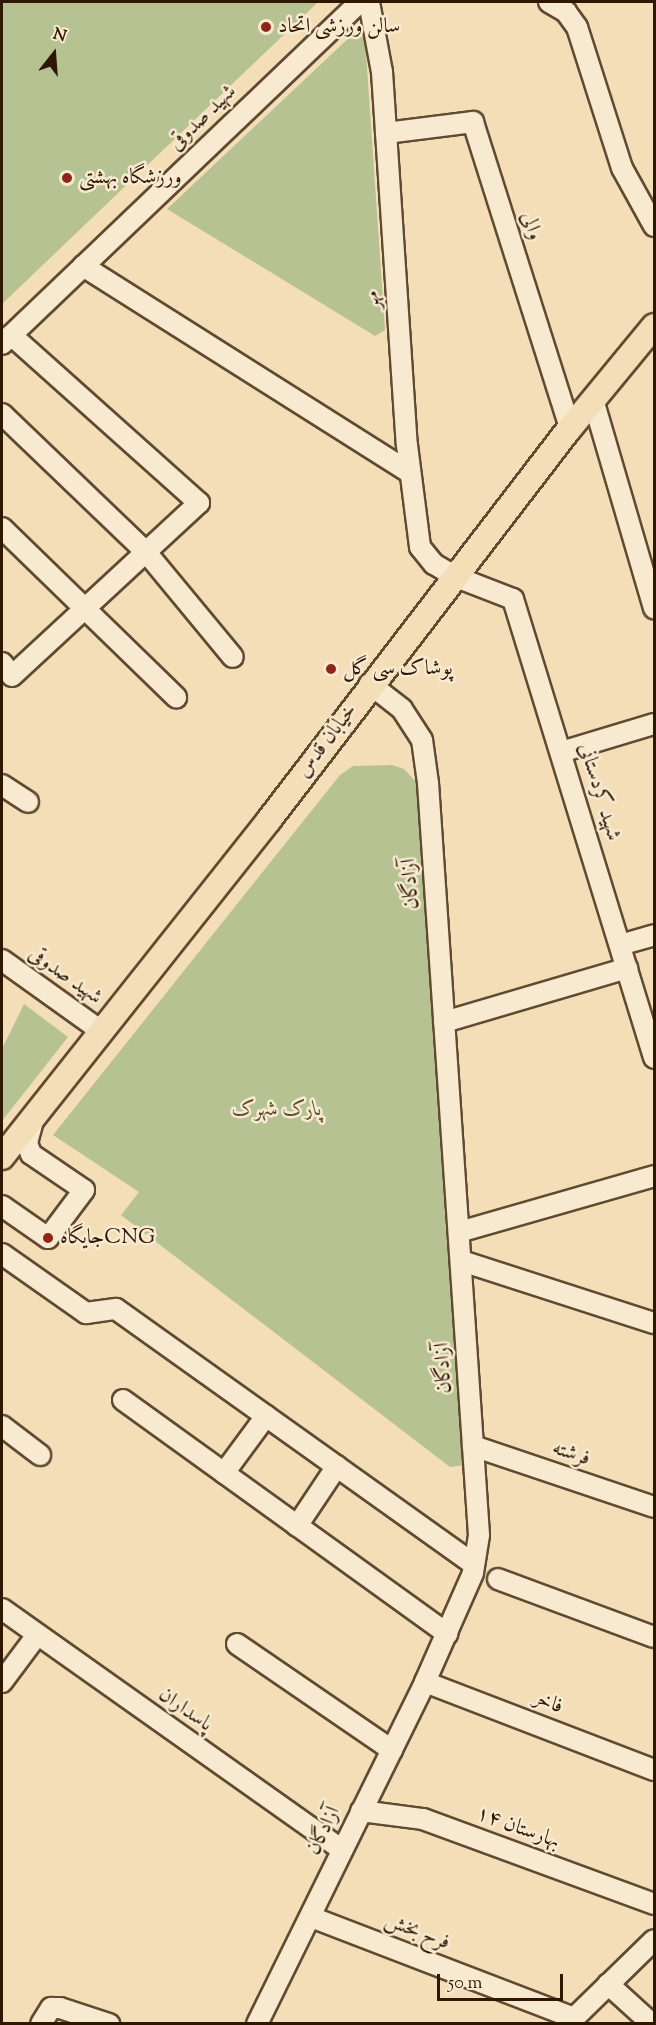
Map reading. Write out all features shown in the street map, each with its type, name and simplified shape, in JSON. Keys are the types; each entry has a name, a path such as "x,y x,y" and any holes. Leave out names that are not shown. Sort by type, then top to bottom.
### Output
{"main road":[{"name":"خیابان قدس","path":"2,1157 269,820 370,684 456,578 570,428 594,403 654,326"}],"street":[{"name":"شهید صدوقی","path":"6,340 360,2"},
{"name":"مهر","path":"369,2 382,72 410,472 420,547 434,564 456,578"},
{"path":"549,2 566,12 577,27 622,168 654,226"},
{"name":"والی","path":"386,133 473,122 570,428"},
{"path":"83,266 410,472"},
{"path":"2,663 12,676 199,503 6,340"},
{"path":"594,403 654,608"},
{"path":"2,414 146,552 233,657"},
{"path":"2,528 176,697"},
{"name":"شهید کردستانی","path":"456,578 513,599 654,1058"},
{"name":"آزادگان","path":"257,2024 447,1634 474,1564 479,1535 462,1261 422,740 402,709 370,684"},
{"path":"561,752 654,724"},
{"path":"2,785 28,802"},
{"path":"620,945 654,935"},
{"name":"شهید صدوقی","path":"2,960 101,1031"},
{"path":"444,1022 627,968"},
{"path":"2,1206 48,1238 84,1190 31,1154 27,1143 34,1117"},
{"path":"459,1232 654,1176"},
{"path":"2,1254 86,1314 116,1309 474,1564"},
{"path":"462,1261 654,1323"},
{"path":"123,1400 447,1634"},
{"path":"224,1473 266,1416"},
{"path":"2,1426 40,1455"},
{"name":"فرشته","path":"473,1446 654,1507"},
{"path":"297,1526 337,1466"},
{"path":"498,1579 654,1637"},
{"name":"پاسداران","path":"2,1609 341,1849"},
{"path":"2,1682 37,1635"},
{"path":"237,1644 392,1750"},
{"name":"فاخر","path":"425,1682 654,1770"},
{"name":"بهارستان ۱۴","path":"361,1811 423,1819 654,1904"},
{"name":"فرح بخش","path":"310,1917 571,2020"},
{"path":"571,2020 654,1940"},
{"path":"608,1984 651,2024"},
{"path":"41,2024 51,2008 60,2008 109,2024"}],"green space":[{"name":"ورزشگاه بهشتی","path":"2,2 318,2 2,304"},
{"path":"353,34 365,38 385,330 375,336 167,209"},
{"name":"پارک شهرک","path":"392,765 404,769 419,785 446,1233 465,1465 450,1467 121,1215 139,1192 53,1135 340,775 353,766"},
{"path":"24,1004 68,1037 2,1121 2,1049"}],"place":[{"name":"سالن ورزشی اتحاد","path":"266,27"},
{"name":"ورزشگاه بهشتی","path":"67,178"},
{"name":"پوشاک سی گل","path":"331,669"},
{"name":"جایگاهCNG","path":"48,1238"}]}
